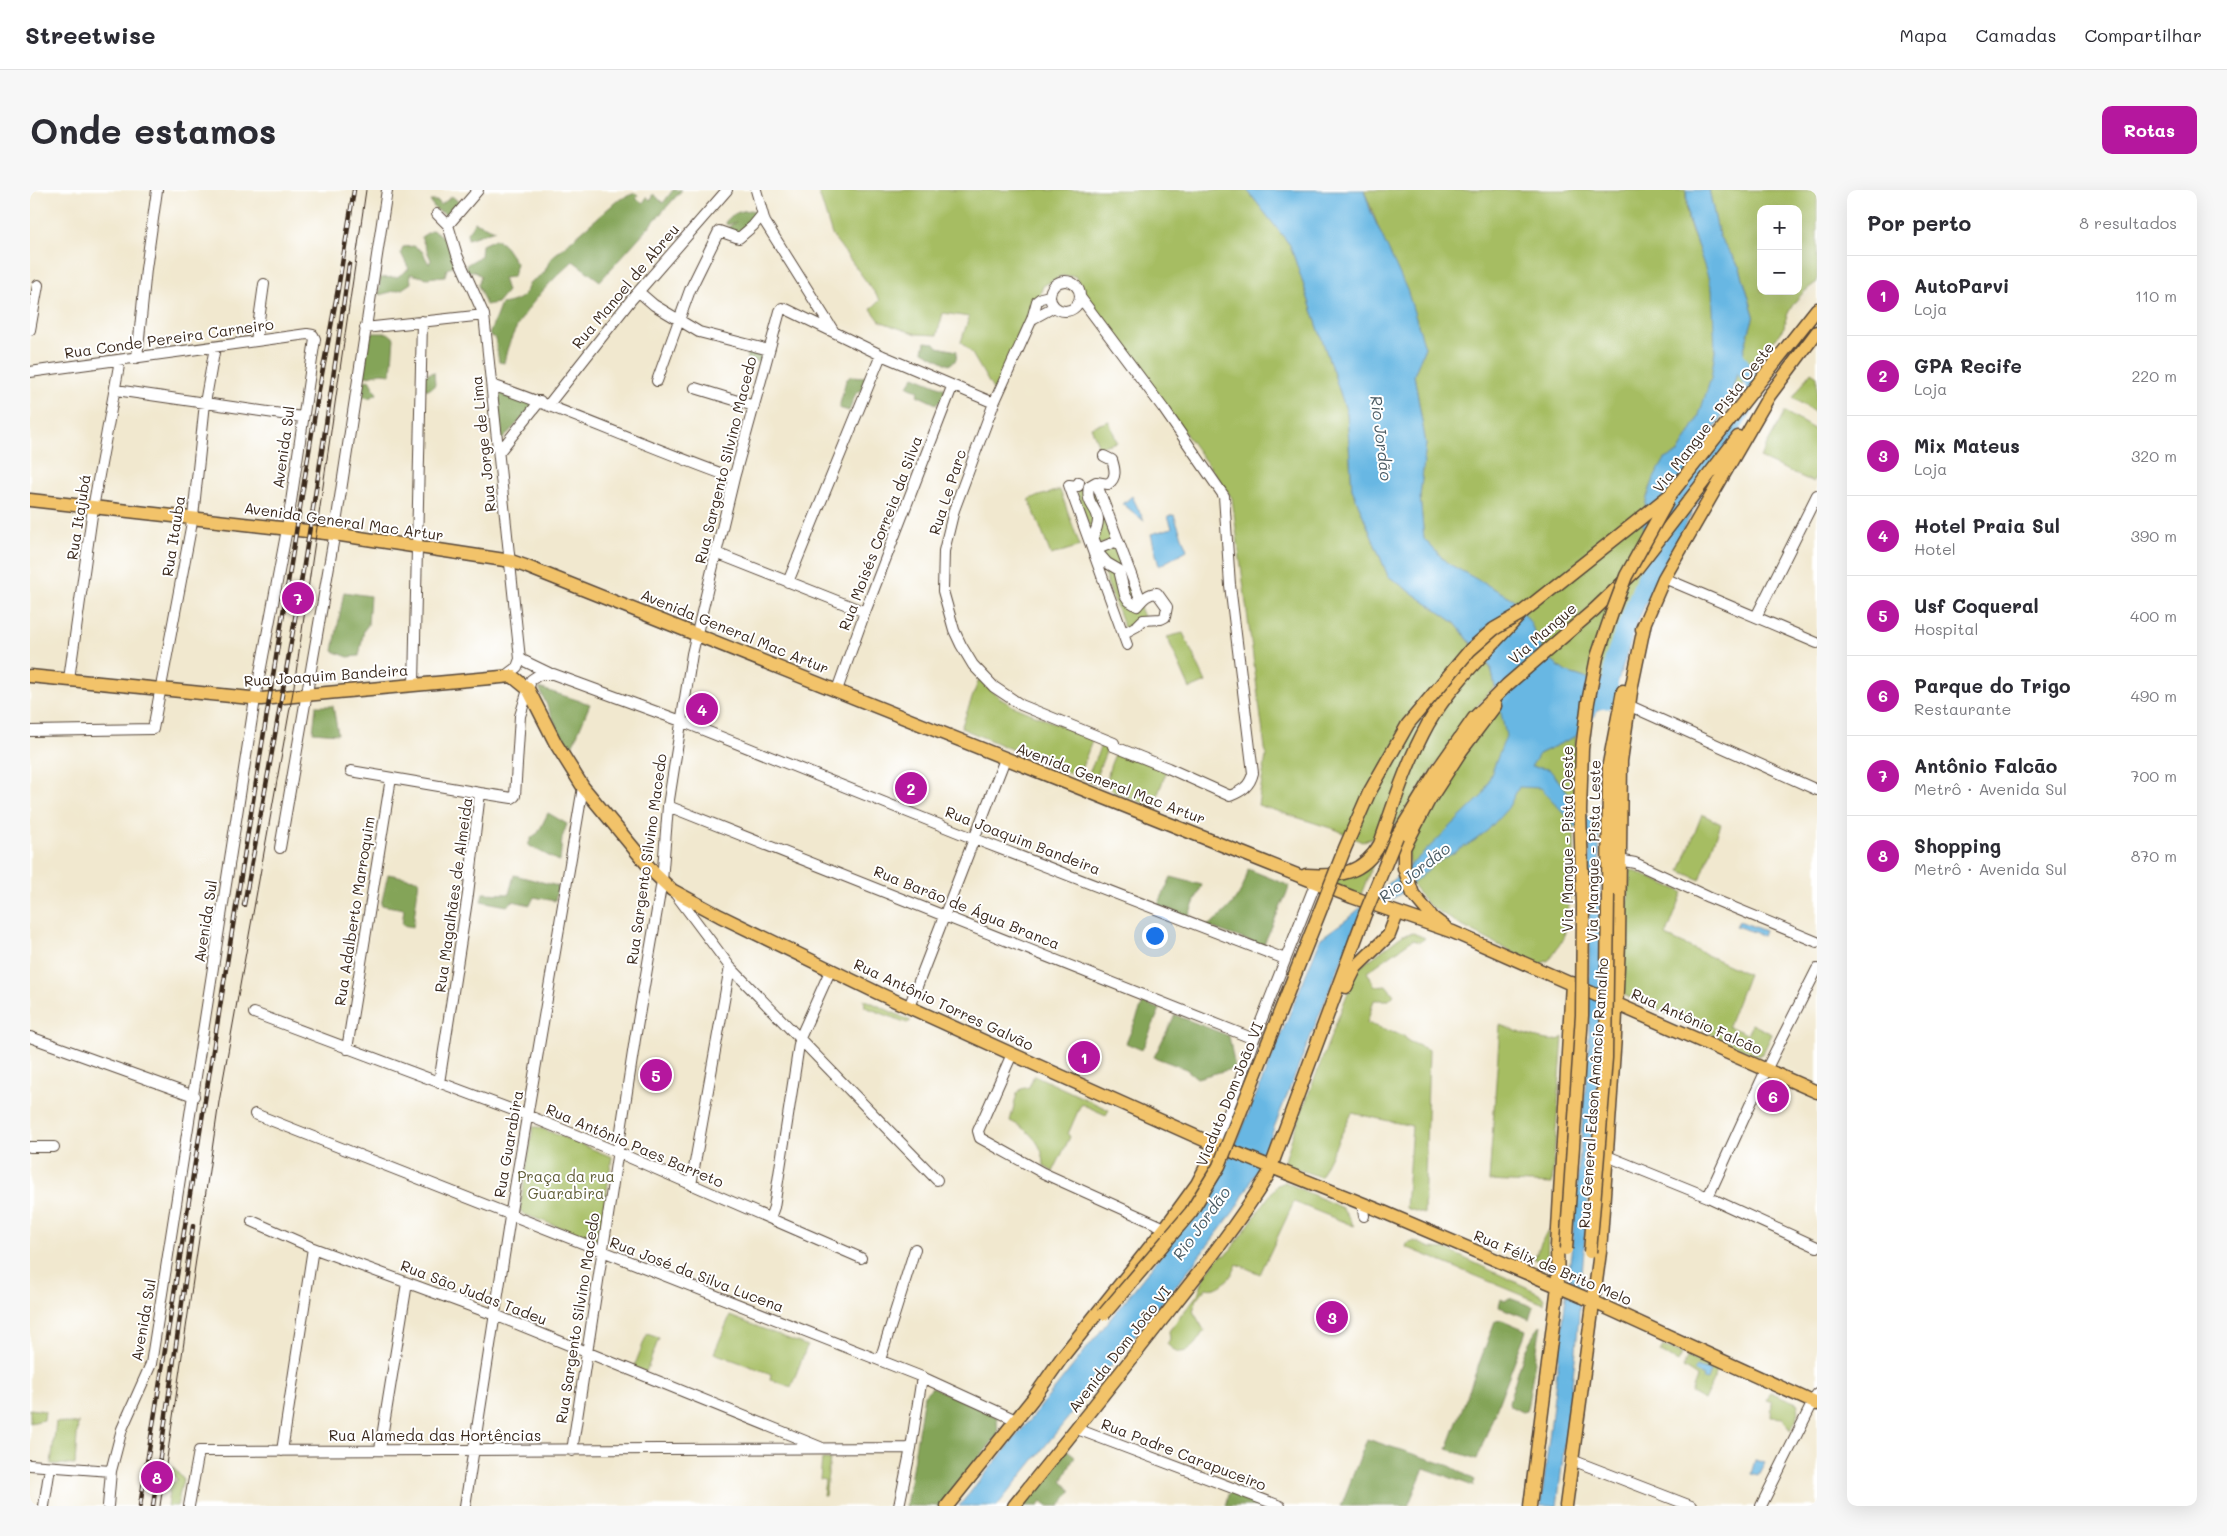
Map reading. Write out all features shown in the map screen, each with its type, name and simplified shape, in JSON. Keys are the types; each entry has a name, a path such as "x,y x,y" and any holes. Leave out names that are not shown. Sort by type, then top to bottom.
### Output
{"main road":[{"name":"Via Mangue - Pista Oeste","path":"1560,1287 1566,1249 1582,1015 1583,905 1580,811 1582,749 1588,702 1597,657 1619,595 1637,555 1670,495 1817,309"},
{"name":"Via Mangue - Pista Leste","path":"1588,1299 1590,1252 1606,1058 1608,790 1616,722 1634,652 1664,578 1769,396 1817,332"},
{"name":"Via Mangue","path":"1288,1123 1397,836 1416,802 1474,718 1507,684 1594,610 1634,572 1769,396"},
{"name":"Via Mangue","path":"1318,916 1370,793 1408,724 1470,650 1494,629 1520,614 1670,495"},
{"name":"Avenida General Mac Artur","path":"30,500 334,534 511,561 556,577 1004,759 1068,782 1393,912"},
{"path":"1296,874 1316,876 1351,872 1366,864 1373,856 1380,844 1408,763 1429,722 1455,688 1520,614"},
{"name":"Rua General Edson Amâncio Ramalho","path":"1566,1506 1588,1299 1600,1252 1619,943 1621,762 1628,705 1645,622"},
{"name":"Rua Joaquim Bandeira","path":"30,676 255,699 505,676"},
{"path":"505,676 517,679 528,688"},
{"path":"1453,932 1433,918 1413,894 1404,868 1404,848 1408,838 1461,751 1495,706 1507,684"},
{"name":"Rua Antônio Torres Galvão","path":"528,688 556,744 583,787 662,881 672,890 720,916 909,1007 1229,1153"},
{"path":"1288,1123 1297,1117 1352,974 1362,960 1388,937 1393,912"},
{"name":"Rua Antônio Falcão","path":"1393,912 1453,932 1817,1092"},
{"name":"Viaduto Dom João VI","path":"1081,1334 1104,1314 1191,1212 1219,1166 1318,916"},
{"path":"1530,1506 1560,1287 1557,1247 1576,985"},
{"name":"Avenida Dom João VI","path":"1014,1506 1077,1430 1206,1264 1254,1198 1288,1123"},
{"path":"947,1506 1165,1228 1197,1184 1217,1147"},
{"name":"Rua Félix de Brito Melo","path":"1229,1153 1363,1209 1560,1287 1816,1400"}],"street":[{"path":"137,358 146,269 157,190"},
{"path":"280,848 308,695 388,190"},
{"path":"448,226 478,190"},
{"name":"Rua Manoel de Abreu","path":"500,451 544,403 727,190"},
{"path":"756,190 764,222 834,332 952,387 994,404"},
{"name":"Rua Jorge de Lima","path":"437,214 448,226 457,255 484,315 500,451 520,659"},
{"path":"657,381 697,275 719,231 739,238 762,215"},
{"name":"Rua Le Parc","path":"1065,280 1075,284 1080,297 1163,408 1224,496 1230,585 1253,772 1251,780 1242,791 1230,796 1021,705 1004,694 973,665 954,630 943,592 944,551 954,510 994,404 1032,319 1037,301 1042,297 1050,296 1055,284 1065,280"},
{"path":"256,341 264,284"},
{"path":"30,330 38,285"},
{"path":"639,292 654,305 699,332 769,350"},
{"path":"1050,296 1054,307 1063,311 1077,306 1080,297"},
{"path":"1032,319 1054,307"},
{"name":"Rua Sargento Silvino Macedo","path":"572,1451 617,1152 662,881 668,806 696,633 734,478 782,308 834,332"},
{"path":"365,328 484,315"},
{"path":"414,684 422,322"},
{"name":"Rua Conde Pereira Carneiro","path":"30,372 312,335"},
{"name":"Avenida Sul","path":"108,1506 111,1472 128,1410 151,1364 255,699 287,529 315,339 312,335"},
{"name":"Rua Itauba","path":"30,731 153,729 193,517 205,404 215,347"},
{"path":"788,582 881,355"},
{"name":"Rua Itajubá","path":"69,679 93,508 120,360"},
{"path":"492,386 544,403 734,478"},
{"name":"Rua Moisés Correia da Silva","path":"837,690 952,387"},
{"path":"695,388 754,406"},
{"path":"116,390 302,417"},
{"path":"1104,456 1112,460 1115,475 1113,481 1108,484 1096,482 1089,486 1088,492 1090,503 1099,515 1100,524 1094,537 1096,551 1107,563 1119,570 1122,576 1121,583 1129,601 1137,606 1143,598 1157,593 1168,607 1165,617 1143,620 1137,626 1124,633"},
{"path":"1079,482 1078,486 1069,486 1096,551 1128,645"},
{"path":"1096,482 1141,602"},
{"path":"1756,617 1817,495"},
{"path":"1096,551 1117,541"},
{"path":"716,553 865,612"},
{"path":"1664,578 1817,643"},
{"path":"505,676 512,672 520,659"},
{"name":"Rua Joaquim Bandeira","path":"520,659 553,674 681,721 975,839 1285,959"},
{"path":"528,688 535,676 553,674"},
{"name":"Rua Magalhães de Almeida","path":"439,1082 468,894 480,793 512,798 515,796 520,716 528,688"},
{"path":"1628,705 1817,790"},
{"path":"909,1007 975,839 1004,759"},
{"path":"351,771 480,793"},
{"name":"Rua Adalberto Marroquim","path":"347,1049 391,778"},
{"name":"Rua Guarabira","path":"465,1506 510,1217 529,1116 583,787"},
{"name":"Rua Barão de Água Branca","path":"668,806 945,914 1254,1039"},
{"path":"1619,860 1635,863 1708,897 1817,942"},
{"path":"1217,1147 1254,1039 1316,882"},
{"path":"672,890 730,967 937,1180"},
{"path":"691,1185 730,967"},
{"path":"770,1218 774,1207 800,1038 831,969"},
{"path":"1708,1197 1766,1070 1817,969"},
{"name":"Rua Antônio Paes Barreto","path":"254,1013 529,1116 617,1152 861,1258"},
{"path":"30,1037 194,1096"},
{"path":"1012,1054 978,1135 980,1138 1043,1173 1165,1228"},
{"name":"Rua José da Silva Lucena","path":"255,1114 510,1217 880,1360 1016,1420"},
{"path":"30,1147 54,1148"},
{"path":"1607,1156 1708,1197 1817,1247"},
{"name":"Rua São Judas Tadeu","path":"252,1222 313,1248 496,1315 825,1449"},
{"path":"282,1451 313,1248"},
{"path":"880,1360 915,1249"},
{"path":"380,1449 407,1283"},
{"path":"899,1506 911,1448 922,1377"},
{"path":"1762,1506 1816,1400"},
{"name":"Rua Padre Carapuceiro","path":"1077,1430 1280,1506"},
{"name":"Rua Alameda das Hortências","path":"189,1506 199,1451 380,1449 572,1451 911,1448"},
{"path":"1572,1460 1690,1506"},
{"path":"30,1466 111,1472"},
{"path":"44,1506 50,1467"}],"green space":[{"path":"673,190 682,190 600,281 573,261 562,271 540,294 521,320 508,348 504,363 499,362 495,338 489,335 501,304 511,302 523,296 529,283 544,273 551,258 618,200 635,193 638,195 636,198 643,203 647,197 650,200 653,198 652,195 655,195 663,203"},
{"path":"818,190 1247,190 1290,245 1347,413 1352,489 1388,576 1455,623 1491,669 1495,686 1475,708 1392,829 1362,842 1337,830 1258,805 1266,756 1232,498 1087,298 1075,276 1061,276 1043,286 1038,301 995,393 971,352 961,342 969,317 943,313 937,335 917,334 880,321 871,309 880,300 832,235"},
{"path":"1364,190 1686,190 1688,220 1710,279 1713,295 1716,335 1712,376 1699,416 1686,441 1659,474 1648,493 1645,513 1645,563 1636,617 1624,651 1605,678 1588,679 1566,672 1546,657 1530,622 1499,592 1447,563 1424,539 1420,496 1426,444 1414,375 1425,347"},
{"path":"1709,190 1817,190 1817,282 1796,301 1788,313 1784,327 1728,404 1754,315 1740,268 1719,236"},
{"path":"452,196 462,205 451,217 435,209 430,201 438,201 441,205"},
{"path":"751,210 758,214 758,218 751,220 752,226 747,231 729,236 729,227 736,222 727,225 725,222 736,213"},
{"path":"475,222 495,230 468,239 467,233"},
{"path":"432,230 445,239 456,264 447,269 445,276 427,278 410,274 411,283 402,289 379,295 380,278 397,277 409,269 401,253 403,247 414,246 422,251 429,264 431,260 421,237"},
{"path":"495,239 503,244 516,263 513,277 503,278 507,291 497,303 486,305 478,285 481,276 474,271 467,271 466,265 481,256 482,245"},
{"path":"373,333 388,333 394,338 391,374 382,373 363,377 368,338"},
{"path":"925,342 935,343 938,347 957,351 956,360 949,365 923,351"},
{"path":"746,346 766,351 762,363 747,359"},
{"path":"434,372 435,385 430,389 423,389 424,375"},
{"path":"1811,372 1817,376 1817,414 1793,398"},
{"path":"851,376 868,377 862,390 856,393 849,411 839,408 846,380"},
{"path":"914,376 948,390 942,400 936,404 917,395 919,391 908,386"},
{"path":"369,380 377,394 369,398 360,396 362,381"},
{"path":"495,389 536,403 501,441"},
{"path":"1785,412 1817,431 1817,475 1813,482 1760,458"},
{"path":"1109,421 1117,442 1099,447 1091,427"},
{"path":"1093,481 1114,540 1095,546 1076,489"},
{"path":"1060,490 1080,546 1051,555 1029,499"},
{"path":"1116,546 1144,617 1125,630 1096,553"},
{"path":"344,592 370,596 368,625 364,630 359,656 348,657 333,651"},
{"path":"1183,633 1206,682 1190,689 1167,637"},
{"path":"979,679 1001,699 1013,706 1091,738 1092,741 1082,767 1068,773 961,728"},
{"path":"539,688 590,704 569,754"},
{"path":"316,706 333,706 338,734 313,732"},
{"path":"1499,707 1539,754 1576,736 1574,861 1564,938 1549,960 1537,965 1460,925 1427,904 1412,884 1408,849 1438,787"},
{"path":"1102,743 1108,744 1108,747 1097,774 1100,786 1080,777 1090,771"},
{"path":"1118,748 1169,765 1153,807 1114,792 1110,787 1108,782 1109,771"},
{"path":"548,813 567,824 562,838 560,862 528,845 532,837 538,833"},
{"path":"1702,814 1721,824 1700,880 1680,871"},
{"path":"1375,859 1360,897 1334,887 1336,880"},
{"path":"1248,869 1290,886 1263,946 1207,926 1222,915 1234,902 1243,886"},
{"path":"1632,870 1683,892 1666,936 1748,974 1728,1026 1747,1034 1752,1024 1772,1034 1763,1053 1758,1056 1704,1031 1701,1024 1704,1021 1699,1019 1698,1022 1691,1025 1622,994 1630,871"},
{"path":"388,874 419,880 413,927 402,925 404,909 381,905"},
{"path":"514,875 558,886 555,901 534,897 530,905 513,901 507,906 481,901 483,893 509,894"},
{"path":"1171,877 1202,885 1188,917 1158,905"},
{"path":"1413,933 1425,938 1421,942 1412,940 1367,972 1375,986 1386,985 1394,995 1389,1000 1374,1000 1367,1023 1404,1036 1408,1041 1429,1050 1424,1214 1406,1208 1412,1126 1352,1113 1320,1177 1284,1164 1293,1134 1357,969 1403,935"},
{"path":"864,999 911,1021 907,1023 865,1007"},
{"path":"1143,1003 1160,1009 1142,1050 1126,1043"},
{"path":"1175,1015 1229,1036 1235,1068 1197,1078 1186,1069 1154,1057"},
{"path":"1500,1025 1542,1039 1558,1040 1563,1037 1552,1184 1489,1181"},
{"path":"1034,1075 1109,1110 1106,1115 1081,1104 1068,1134 1070,1137 1053,1172 1044,1166 1038,1144 1029,1133 1010,1121 1017,1094 1021,1089 1029,1087"},
{"name":"Praça da rua Guarabira","path":"533,1127 538,1127 612,1157 599,1241 523,1214 520,1209"},
{"path":"1285,1182 1342,1208 1354,1226 1294,1202 1260,1274 1237,1264 1225,1282 1216,1288 1206,1288 1197,1299 1193,1311 1204,1330 1188,1350 1179,1352 1173,1349 1167,1344 1170,1339 1169,1331 1198,1294 1205,1275 1220,1256 1227,1255 1277,1185"},
{"path":"1548,1231 1547,1266 1543,1268 1539,1267 1541,1261 1534,1259"},
{"path":"1414,1241 1431,1248 1445,1249 1539,1293 1544,1299 1544,1304 1406,1247 1407,1244"},
{"path":"1509,1298 1534,1307 1530,1319 1499,1307 1501,1299 1505,1301"},
{"path":"730,1316 807,1346 791,1387 770,1379 771,1374 714,1353"},
{"path":"1502,1320 1526,1330 1477,1459 1447,1449 1495,1321"},
{"path":"1541,1325 1528,1403 1526,1411 1522,1412 1510,1406 1509,1402 1525,1351"},
{"path":"647,1334 659,1338 646,1372 634,1367"},
{"path":"1663,1346 1682,1354 1678,1362 1660,1352"},
{"path":"1687,1357 1718,1370 1704,1400 1691,1393 1697,1377 1683,1368"},
{"path":"932,1387 997,1417 998,1435 940,1506 906,1506 924,1395"},
{"path":"1770,1392 1797,1403 1798,1414 1790,1431 1783,1418 1771,1417 1772,1402 1766,1400"},
{"path":"30,1409 45,1411 44,1420 30,1423"},
{"path":"56,1422 76,1424 78,1422 75,1465 51,1464"},
{"path":"1367,1439 1450,1466 1475,1480 1473,1486 1424,1468 1408,1506 1341,1506"},
{"path":"1066,1449 1075,1456 1062,1481 1071,1491 1060,1506 1047,1506 1042,1502 1039,1506 1019,1506"},
{"path":"822,1459 830,1459 825,1496 823,1495 825,1480 820,1479"},
{"path":"173,1467 183,1479 177,1506 167,1506 170,1485 177,1480 172,1473"},
{"path":"1230,1491 1269,1506 1226,1506"}],"water":[{"name":"Rio Jordão","path":"1247,190 1364,190 1371,212 1407,290 1425,347 1414,375 1426,444 1420,496 1424,539 1447,563 1513,599 1530,622 1546,657 1566,672 1588,679 1605,678 1616,667 1622,655 1637,614 1644,585 1646,545 1643,525 1646,501 1654,478 1665,459 1678,453 1698,418 1711,378 1715,350 1712,289 1688,218 1686,190 1709,190 1719,236 1740,268 1754,315 1728,404 1698,459 1713,444 1705,489 1662,568 1637,623 1615,690 1578,735 1539,754 1531,767 1549,769 1599,831 1602,990 1600,1046 1576,1351 1557,1506 1541,1506 1571,1254 1589,1044 1589,841 1541,788 1519,787 1508,808 1488,830 1474,841 1433,865 1405,891 1369,913 1354,929 1262,1159 1234,1211 1176,1286 997,1506 959,1506 1213,1190 1238,1139 1321,938 1346,920 1415,861 1483,795 1506,736 1491,668 1455,623 1388,576 1352,489 1347,413 1290,245"},
{"path":"1132,496 1144,521 1123,504"},
{"path":"1174,515 1187,550 1159,566 1151,534 1172,528 1168,516"},
{"path":"1739,921 1765,931 1763,936 1736,926"},
{"path":"1696,1367 1710,1371 1707,1380 1703,1379 1704,1376 1694,1371"},
{"path":"1755,1460 1765,1463 1758,1476 1751,1474"}],"waterway":[{"path":"1729,345 1757,390"},
{"path":"1707,467 1753,396"},
{"path":"1585,703 1611,700 1610,684 1613,658 1653,556"}],"tram line":[{"path":"160,1506 219,1102 294,686 366,190"}],"railway":[{"path":"140,1506 318,395 354,190"},
{"path":"244,905 301,585 349,264"},
{"path":"153,1506 193,1226"}],"place":[{"name":"Antônio Falcão","path":"298,598"},
{"name":"Hotel Praia Sul","path":"702,709"},
{"name":"GPA Recife","path":"911,788"},
{"name":"AutoParvi","path":"1084,1057"},
{"name":"Usf Coqueral","path":"656,1075"},
{"name":"Parque do Trigo","path":"1773,1096"},
{"name":"Mix Mateus","path":"1332,1317"},
{"name":"Shopping","path":"157,1477"}]}
